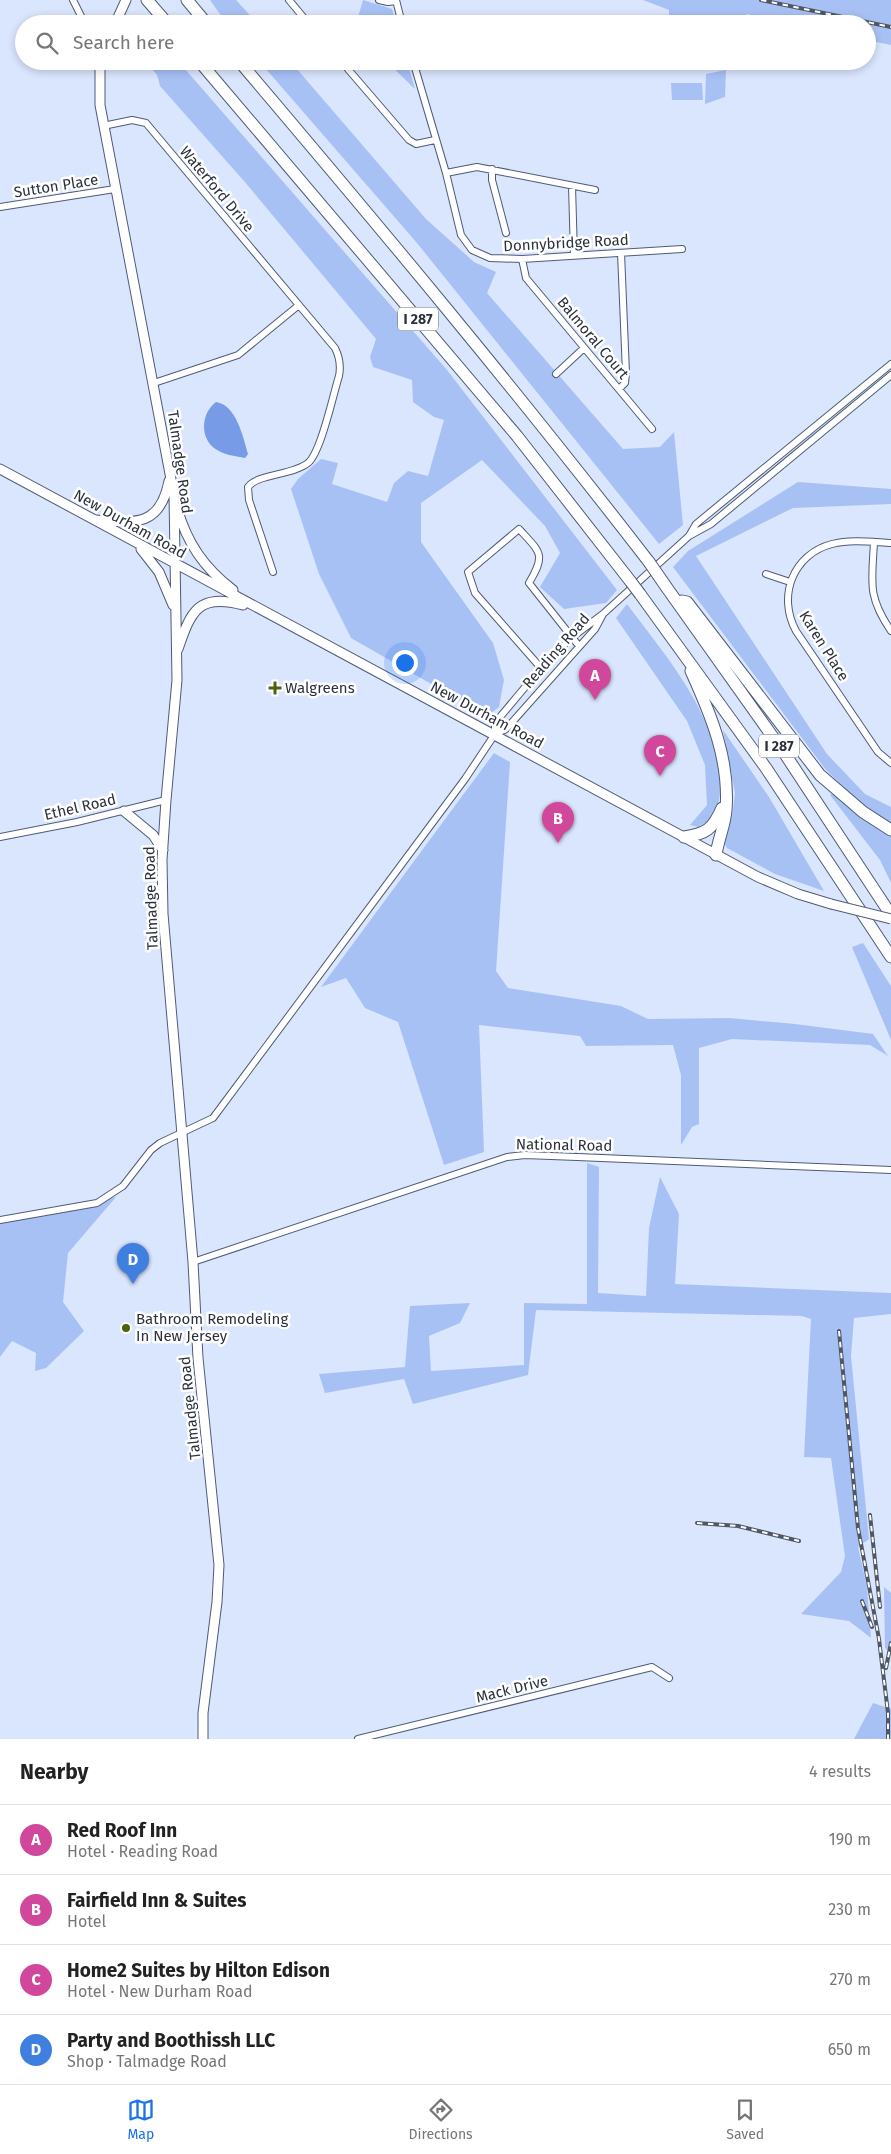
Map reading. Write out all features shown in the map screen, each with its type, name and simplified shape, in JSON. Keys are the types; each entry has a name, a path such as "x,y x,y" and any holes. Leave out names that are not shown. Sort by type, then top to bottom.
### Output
{"highway":[{"path":"147,0 160,15"},
{"path":"187,0 200,15"},
{"name":"I 287","path":"207,70 517,436 631,582 678,644 766,768 891,957"},
{"name":"I 287","path":"247,70 416,270 539,420 649,562 795,770 891,915"},
{"path":"676,600 687,602 820,775 848,800 891,830"},
{"path":"678,644 718,736 724,762 727,797 726,812 716,855"},
{"path":"684,837 700,834 711,828 727,797"}],"street":[{"path":"73,0 81,15"},
{"path":"119,15 126,0"},
{"path":"289,0 302,15"},
{"path":"379,0 388,2 396,0 400,15"},
{"name":"Talmadge Road","path":"100,70 99,95 103,126 142,331 154,383 174,495 176,654 174,726 163,850 163,914 193,1262 198,1358 219,1566 217,1602 203,1713 203,1739"},
{"path":"349,70 408,140 416,144 435,140"},
{"name":"Donnybridge Road","path":"416,70 446,173 461,235 472,250 490,258 522,259 682,248"},
{"name":"Waterford Drive","path":"103,126 132,120 146,123 336,348 340,370 314,456 303,466 254,482 248,487 249,500 273,572"},
{"path":"446,173 476,167 596,190"},
{"path":"492,169 492,180 506,232"},
{"path":"572,186 574,256"},
{"name":"Sutton Place","path":"0,207 115,189"},
{"path":"619,389 624,383 626,373 621,253"},
{"name":"Balmoral Court","path":"522,259 526,278 652,429"},
{"path":"154,383 238,355 299,305"},
{"path":"556,374 584,348"},
{"path":"689,536 696,524 891,364"},
{"path":"603,614 689,536 711,524 891,375"},
{"name":"New Durham Road","path":"0,469 254,608 495,734 774,885 831,904 891,919"},
{"path":"91,519 134,523 151,516 162,502 170,475"},
{"path":"174,495 182,526 198,556 221,581 254,608"},
{"path":"541,668 475,593 468,572 519,529 539,551 540,564 529,583 579,646"},
{"name":"Karen Place","path":"891,543 848,542 822,548 806,558 795,571 790,582 788,608 796,631 878,752 891,763"},
{"path":"874,542 872,590 875,604 891,631"},
{"path":"136,544 159,572 175,612"},
{"path":"766,574 790,582"},
{"path":"176,654 191,614 198,607 209,601 222,600 254,608"},
{"name":"Reading Road","path":"603,614 595,629 506,729 495,734 495,723 541,668 571,638 603,614"},
{"path":"0,1220 97,1203 123,1186 151,1150 160,1143 209,1120 217,1114 465,779 495,734"},
{"name":"Ethel Road","path":"0,837 124,811 166,800"},
{"path":"124,811 153,835 163,850"},
{"name":"National Road","path":"193,1262 507,1157 525,1155 577,1156 891,1170"},
{"name":"Mack Drive","path":"358,1739 652,1667 669,1678"}],"shaded area":[{"path":"210,0 236,0 250,15 221,15"},
{"path":"363,0 392,9 394,15 359,15"},
{"path":"643,0 891,0 891,45 876,42 876,15 669,15 669,10"},
{"path":"153,70 186,70 447,370 617,590 606,603 564,609 540,587 560,553 545,526 482,460 421,503 421,542 493,643 504,680 499,707 487,716 351,638 319,574 291,489 298,479 321,459 338,463 332,484 387,502 394,483 408,471 428,476 444,420 434,417 413,402 412,380 373,367 370,357 376,339 244,181 160,86 157,75"},
{"path":"267,70 298,70 426,219 474,262 496,272 487,293 623,449 660,447 674,432 683,525 659,544 417,243"},
{"path":"395,70 410,70 415,89"},
{"path":"726,70 725,97 705,104 706,74"},
{"path":"671,83 702,83 703,100 672,100"},
{"path":"216,402 223,404 229,409 238,422 248,454 245,458 221,452 214,448 206,438 205,418 207,412"},
{"path":"798,482 891,489 891,504 793,508 696,556 827,754 865,794 891,807 891,824 865,808 826,770 673,567 688,551"},
{"path":"627,604 687,687 709,732 716,756 720,796 714,814 708,821 698,827 690,825 707,805 705,765 687,721 616,618"},
{"path":"723,730 769,797 824,891 775,874 727,848 723,841 732,816 735,793"},
{"path":"494,753 510,762 496,971 508,988 621,1006 648,1019 729,1018 873,1034 888,1056 870,1045 732,1039 699,1048 699,1124 692,1127 681,1145 681,1075 673,1045 586,1046 580,1036 479,1025 484,1152 444,1165 398,1022 365,1008 346,978 321,987"},
{"path":"833,793 891,835 891,883 880,860 830,795"},
{"path":"863,943 891,986 891,1040 852,947"},
{"path":"587,1163 599,1167 598,1293 646,1296 649,1228 660,1177 679,1214 675,1284 891,1293 891,1314 854,1318 851,1356 869,1539 858,1547 867,1587 871,1638 849,1621 801,1614 841,1572 845,1556 831,1458 804,1457 811,1319 802,1316 536,1310 528,1375 413,1404 404,1379 325,1393 319,1374 405,1367 410,1306 470,1303 460,1323 429,1336 431,1371 524,1365 524,1303 587,1304"},
{"path":"116,1197 68,1253 63,1302 84,1331 46,1368 35,1371 36,1353 12,1341 0,1357 0,1225 2,1222"},
{"path":"884,1587 891,1593 891,1653 885,1648"},
{"path":"873,1703 891,1709 891,1739 854,1739"}],"railway":[{"path":"761,0 833,15"},
{"path":"876,24 891,27"},
{"path":"839,1331 858,1528 879,1639 888,1713 888,1739"},
{"path":"870,1515 880,1607"},
{"path":"697,1523 738,1526 799,1541"},
{"path":"862,1601 872,1627"},
{"path":"886,1668 891,1643"}],"place":[{"name":"Walgreens","path":"275,688"},
{"name":"Red Roof Inn","path":"595,700"},
{"name":"Home2 Suites by Hilton Edison","path":"660,776"},
{"name":"Fairfield Inn & Suites","path":"558,843"},
{"name":"Party and Boothissh LLC","path":"133,1284"},
{"name":"Bathroom Remodeling In New Jersey","path":"126,1328"}]}
